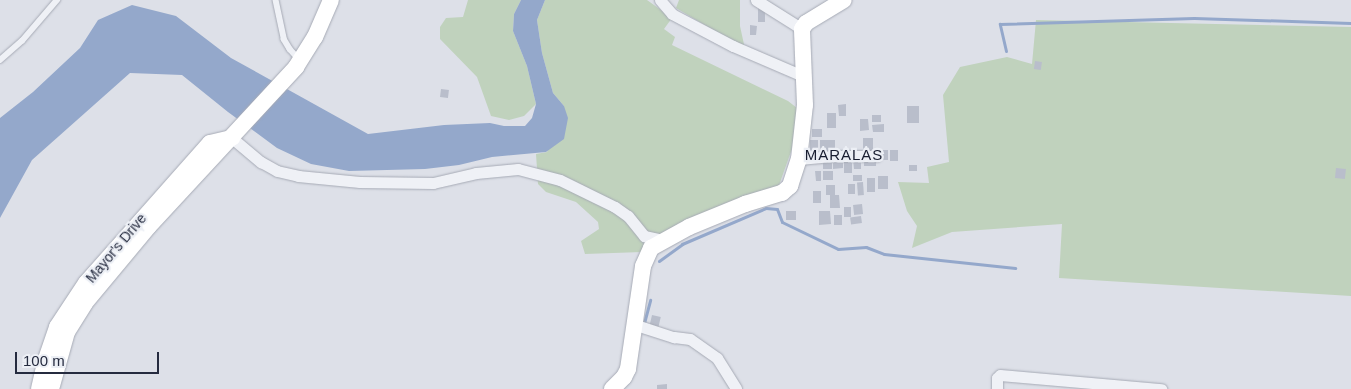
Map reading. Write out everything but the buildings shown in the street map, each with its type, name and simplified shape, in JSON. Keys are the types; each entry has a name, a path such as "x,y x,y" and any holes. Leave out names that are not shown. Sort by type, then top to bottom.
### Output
{"street":[{"name":"Mayor's Drive","path":"39,389 45,362 57,327 91,286 235,134 298,64 323,22 331,0"},
{"path":"660,0 672,14 725,42 804,76"},
{"path":"756,0 802,29"},
{"path":"612,389 624,377 628,368 647,254 651,248 663,240 745,204 782,193 790,186 799,159 805,106 802,29 806,23 844,0"},
{"path":"235,134 261,162 277,171 298,176 360,182 433,183 476,173 518,169 560,180 628,216 644,236 663,240"},
{"path":"799,159 832,156 876,156"},
{"name":"Mayor's Drive","path":"51,389 67,332 91,286"},
{"path":"636,325 674,337 690,338 717,358 736,389"},
{"path":"997,389 1000,375 1161,389"}],"lane":[{"path":"0,60 22,40 57,0"},
{"path":"276,0 284,39 298,64"}],"green space":[{"path":"468,0 521,0 514,14 513,31 527,66 536,104 524,116 509,120 491,116 477,77 440,39 440,27 446,18 463,17"},
{"path":"545,0 647,0 672,18 664,29 675,37 672,45 788,101 797,108 793,146 778,188 642,252 585,254 581,241 599,229 598,222 576,202 546,192 538,184 536,154 547,152 564,106 553,93 542,53 537,20"},
{"path":"679,0 740,0 740,26 745,49 676,8"},
{"path":"1036,20 1351,27 1351,296 1059,278 1062,224 952,232 912,248 917,226 907,211 898,182 929,183 927,167 949,162 943,95 960,67 1007,57 1032,64"}],"water":[{"path":"521,0 545,0 537,20 542,53 553,93 564,106 568,118 564,139 546,152 492,157 459,165 425,169 349,171 311,164 277,148 182,75 130,73 32,160 0,218 0,118 33,92 80,48 98,20 132,5 176,16 231,58 368,134 444,125 490,123 504,126 525,126 532,118 536,104 527,66 513,31 514,14"}],"waterway":[{"path":"1006,51 1000,24 1194,18 1351,23"},
{"path":"659,261 682,244 766,208 777,209 782,222 838,249 866,247 884,254 1015,268"},
{"path":"644,323 650,300"}],"district":[{"name":"MARALAS","path":"844,155"}]}
